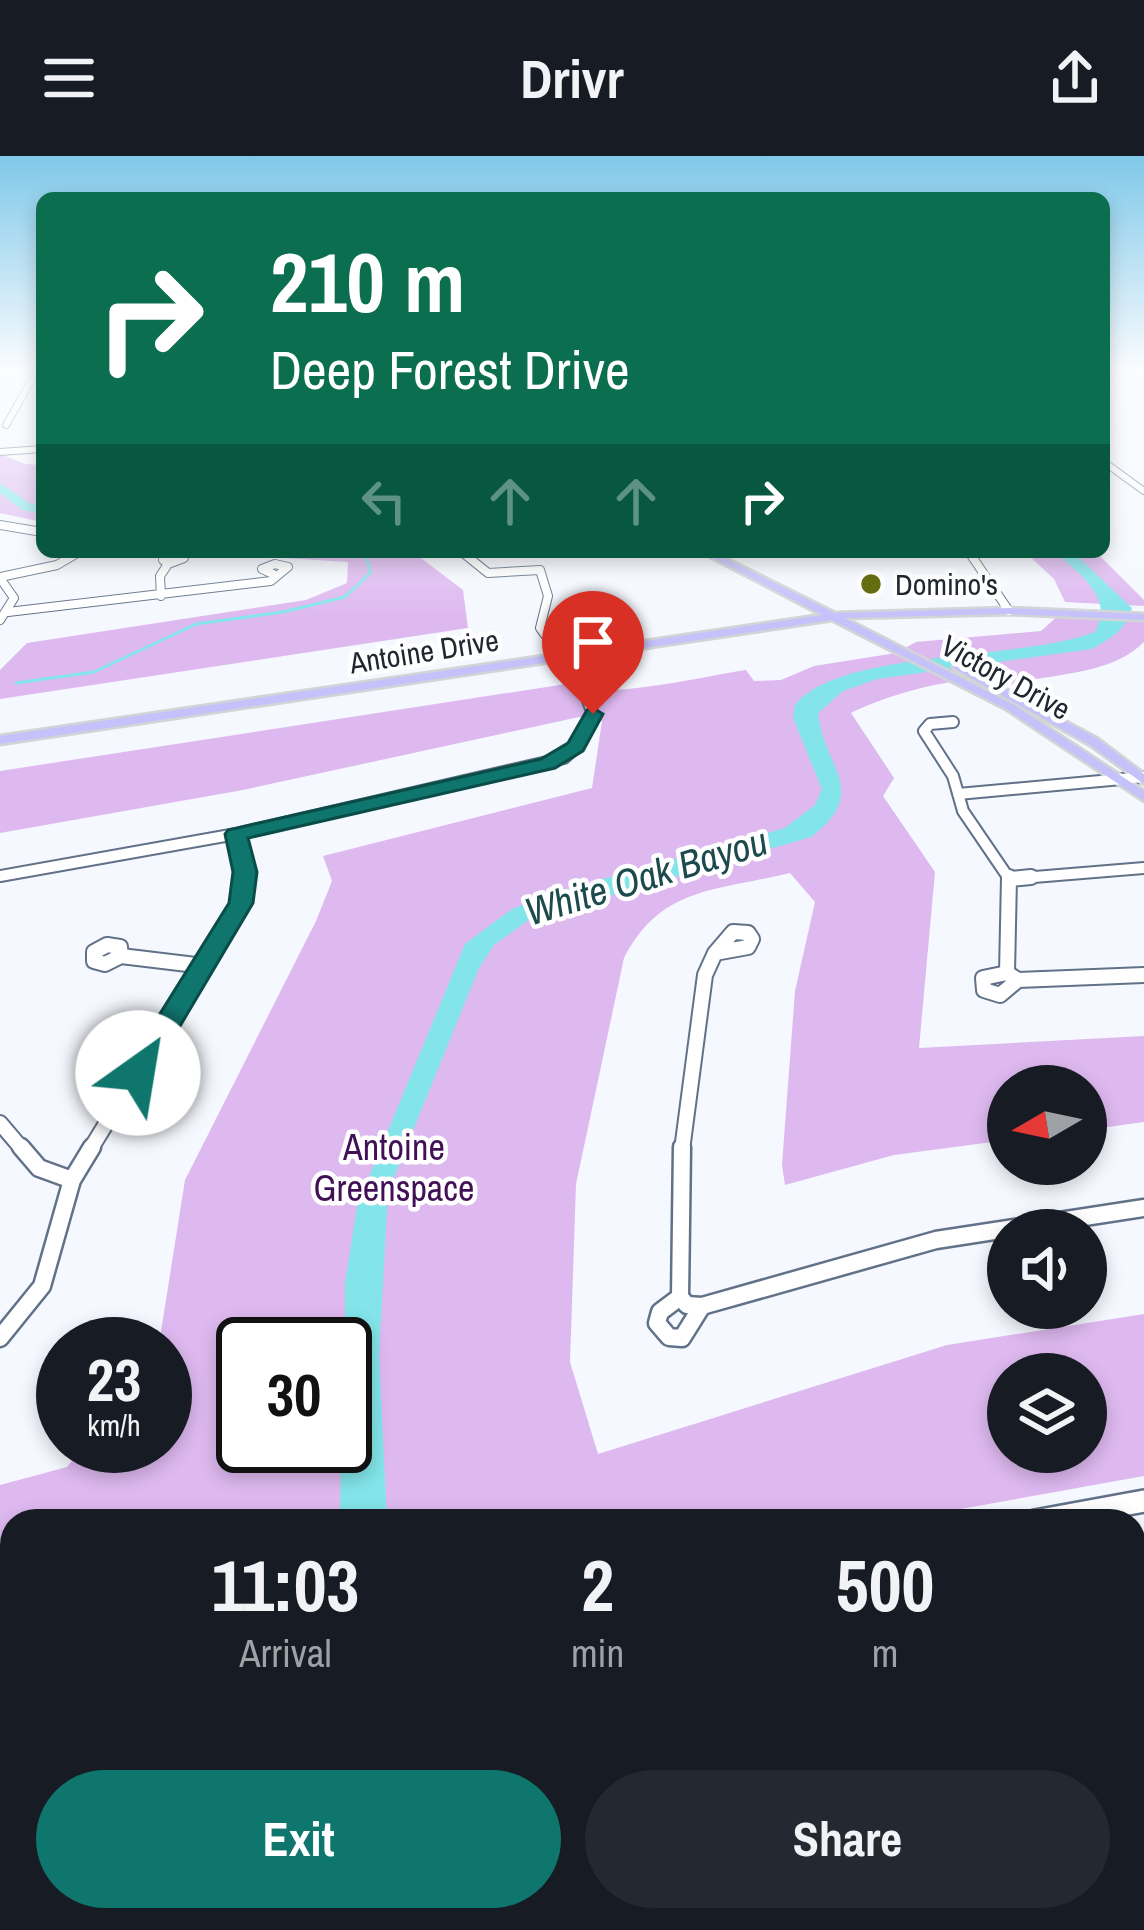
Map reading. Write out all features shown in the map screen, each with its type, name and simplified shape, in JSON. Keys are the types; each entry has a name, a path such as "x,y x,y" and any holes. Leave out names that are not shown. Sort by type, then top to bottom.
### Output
{"main road":[{"name":"Victory Drive","path":"722,558 835,611 962,681 1094,742 1143,778"},
{"name":"Victory Drive","path":"734,558 817,608 835,611"},
{"name":"Antoine Drive","path":"665,634 835,611 1006,607 1142,613"},
{"name":"Antoine Drive","path":"835,611 1006,607"},
{"name":"Antoine Drive","path":"0,740 70,724 817,608"},
{"name":"Victory Drive","path":"852,614 981,678 1144,797"},
{"name":"Antoine Drive","path":"0,729 70,724"}],"street":[{"path":"1110,466 1144,491"},
{"path":"0,525 36,531"},
{"path":"4,616 14,598 0,577 69,558"},
{"path":"0,876 236,834 564,758 576,747 593,714 582,681 540,628 548,596 540,570 488,573 469,558"},
{"path":"973,558 1006,607"},
{"path":"161,596 160,576 168,564"},
{"path":"4,616 271,581 273,574"},
{"path":"953,722 930,724 924,730 947,764 963,811 1010,879 1012,976 1144,975"},
{"path":"958,794 1143,778"},
{"path":"0,1339 42,1286 72,1180 244,893 245,872 236,834"},
{"path":"1010,879 1144,868"},
{"path":"715,952 701,996 679,1172 680,1297 686,1304 702,1306 936,1240 1144,1208"},
{"path":"121,956 204,966"},
{"path":"0,1123 39,1168 72,1180"},
{"path":"680,1297 660,1312 657,1323 669,1337 682,1338 702,1306"},
{"path":"1100,1509 1144,1501"}],"green space":[{"path":"0,454 36,465 36,521 0,513"},
{"path":"282,558 421,558 463,590 468,628 0,699 0,670 27,643 306,600 347,583 348,562"},
{"path":"1031,558 1102,558 1144,600 1144,606 1065,602 1054,579"},
{"name":"Antoine Greenspace","path":"1059,615 1144,619 1144,642 1096,668 1003,686 949,683 884,699 851,713 894,778 883,796 935,872 919,1048 1144,1036 1144,1122 1107,1127 1107,1065 987,1065 987,1143 894,1155 785,1185 782,1165 795,991 815,902 790,873 694,895 655,917 624,958 576,1184 570,1362 598,1454 947,1345 1049,1329 1107,1329 1107,1320 1144,1314 1144,1476 961,1509 0,1509 0,1485 45,1473 192,1473 192,1317 163,1317 185,1180 316,921 332,881 323,856 592,788 602,721 579,717 243,790 0,833 0,771 566,684 601,691 746,670 754,681 781,680 814,666 896,653 916,642 1041,631"}],"water":[{"name":"White Oak Bayou","path":"1062,558 1079,558 1132,608 1122,628 1092,649 877,679 843,691 818,713 841,792 829,821 811,837 530,919 494,945 479,968 388,1192 379,1355 386,1509 340,1509 341,1473 372,1473 372,1317 345,1317 357,1206 465,944 512,909 553,893 785,828 815,805 822,789 793,718 795,705 817,687 890,665 1023,648 1095,632 1101,608 1092,587"}],"waterway":[{"path":"0,487 36,508"},
{"path":"16,683 94,672 196,624 283,612 345,597 370,573 367,558"}],"place":[{"name":"Domino's","path":"871,584"}],"route":[{"path":"138,1073 241,903 246,882 236,834 564,758 576,747 593,714"}]}
